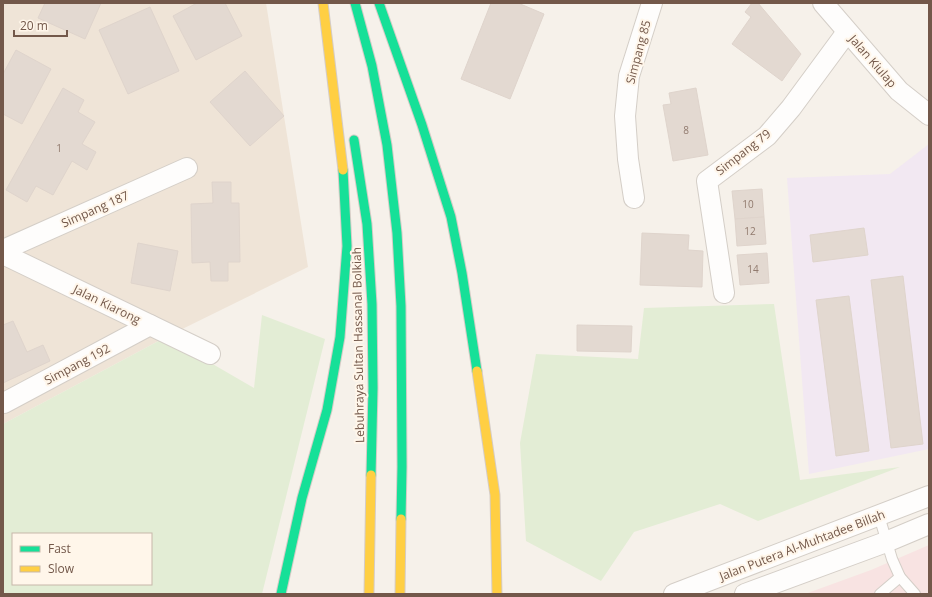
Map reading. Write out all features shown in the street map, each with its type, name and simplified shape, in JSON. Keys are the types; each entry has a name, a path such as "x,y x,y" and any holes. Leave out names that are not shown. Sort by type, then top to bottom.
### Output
{"highway":[{"path":"323,3 340,71"},
{"path":"281,594 302,498 328,410 340,337 347,246 343,166 323,3"},
{"path":"355,3 378,94 387,145 398,232 401,306 402,475 400,594"},
{"path":"379,3 422,125 451,217 462,273 505,563"},
{"name":"Lebuhraya Sultan Hassanal Bolkiah","path":"353,131 367,224 372,304 373,388 369,594"},
{"path":"495,495 497,594"}],"street":[{"name":"Simpang 85","path":"634,198 628,159 625,116 629,76 652,3"},
{"name":"Jalan Kiulap","path":"823,3 899,91 929,115"},
{"name":"Simpang 79","path":"724,293 707,181 767,136 848,32"},
{"name":"Simpang 187","path":"3,250 187,168"},
{"name":"Jalan Kiarong","path":"3,254 210,354"},
{"name":"Simpang 192","path":"4,403 150,325"},
{"name":"Jalan Putera Al-Muhtadee Billah","path":"674,594 929,496"},
{"path":"745,594 886,542 929,524"}],"lane":[{"path":"879,516 886,542 900,577 915,594"},
{"path":"880,594 900,577"}],"shaded area":[{"path":"3,3 266,3 308,267 166,337 3,424"},
{"path":"929,144 929,449 809,474 787,178 890,174"},
{"path":"929,545 929,594 805,594 871,570"}],"green space":[{"path":"774,304 800,480 900,467 758,521 720,504 634,532 601,581 526,541 520,443 536,354 638,359 644,308"},
{"path":"262,315 325,339 262,594 3,594 3,424 166,337 254,388"}],"building":[{"path":"45,3 101,3 85,39 38,18"},
{"path":"197,3 225,3 242,36 196,60 173,16"},
{"path":"491,3 518,3 544,14 510,99 461,79"},
{"path":"752,3 758,3 801,54 782,81 732,44 751,17 745,12"},
{"path":"150,7 179,71 128,94 99,30"},
{"path":"16,50 51,69 22,124 3,114 3,74"},
{"path":"245,71 284,116 250,146 210,102"},
{"path":"63,88 84,100 78,112 95,122 82,144 96,152 87,170 72,161 53,195 36,186 27,202 6,190"},
{"path":"696,88 708,155 673,161 663,105 671,104 669,93"},
{"path":"212,182 231,182 231,203 239,203 240,262 228,262 228,281 211,281 210,262 192,263 191,204 213,203"},
{"path":"762,189 764,217 735,219 732,191"},
{"path":"764,217 766,244 737,246 735,219"},
{"path":"864,228 868,255 813,262 810,235"},
{"path":"642,233 689,235 688,250 703,251 702,287 640,285"},
{"path":"138,243 178,251 170,291 131,283"},
{"path":"767,253 769,283 740,285 737,255"},
{"path":"903,276 923,444 891,448 871,280"},
{"path":"849,296 869,451 836,456 816,300"},
{"path":"13,321 27,352 43,345 50,361 3,383 3,325"},
{"path":"577,325 632,326 631,352 577,351"}],"traffic: fast":[{"path":"355,3 372,66 387,145 397,233 401,306 401,519"},
{"path":"379,3 422,125 451,217 462,273 477,371"},
{"path":"354,140 367,224 372,304 373,388 371,475"},
{"path":"281,594 302,498 327,410 340,337 347,246 343,170"}],"traffic: slow":[{"path":"323,3 343,170"},
{"path":"477,371 495,495 497,594"},
{"path":"369,594 371,475"},
{"path":"400,594 401,519"}]}
